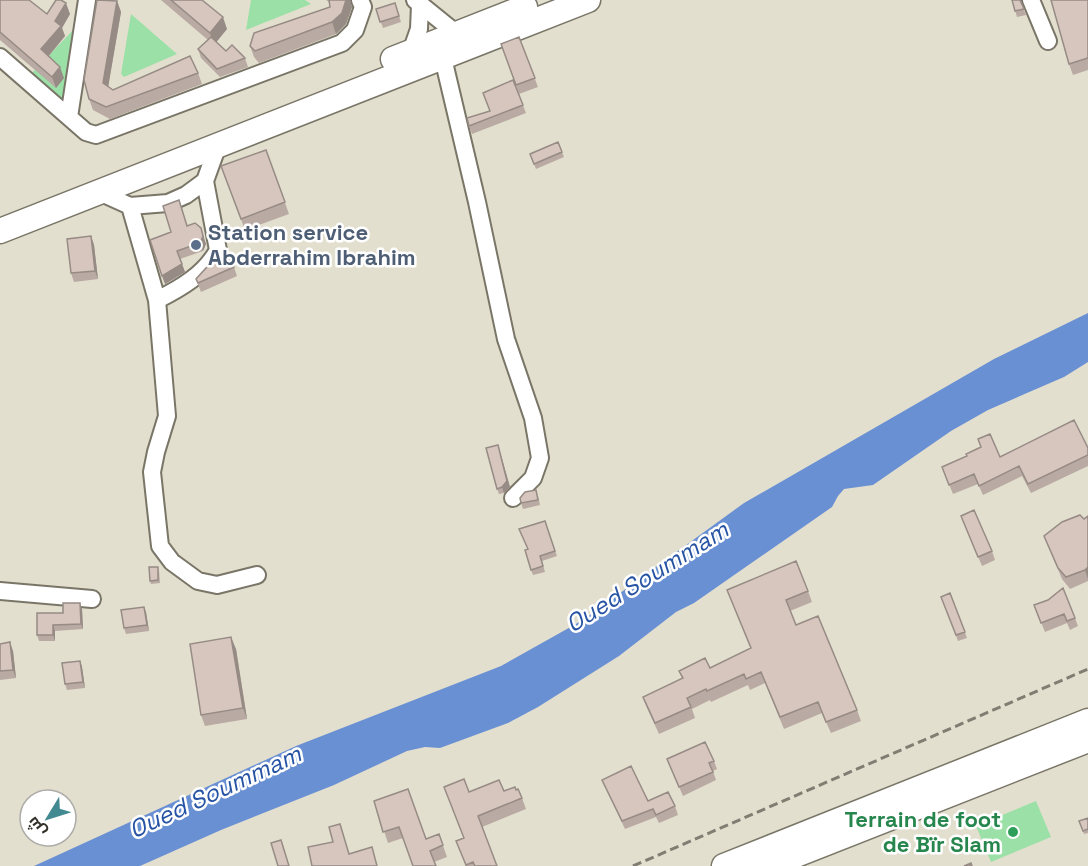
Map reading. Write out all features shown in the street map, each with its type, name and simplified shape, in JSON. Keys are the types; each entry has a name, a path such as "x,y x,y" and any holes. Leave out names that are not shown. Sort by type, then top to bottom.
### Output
{"highway":[{"path":"0,215 544,0"},
{"path":"0,231 588,0"},
{"path":"724,866 1088,721"},
{"path":"768,866 1088,740"}],"street":[{"path":"69,117 87,0"},
{"path":"0,57 86,132 96,135 342,43 356,30 363,7 360,0"},
{"path":"1031,0 1048,41"},
{"path":"417,2 457,34"},
{"path":"411,52 419,29 417,2"},
{"path":"443,58 506,339 533,418 540,458 532,478 513,498"},
{"path":"157,300 183,287 212,260 218,250 205,181 218,145"},
{"path":"99,192 130,206 168,203 186,195 205,181"},
{"path":"130,206 157,300 167,417 152,472 160,546 172,562 198,581 217,585 257,575"},
{"path":"0,591 92,598"}],"green space":[{"path":"251,0 305,0 311,4 246,30"},
{"path":"131,14 177,54 124,77 121,74"},
{"path":"74,29 64,102 30,75"},
{"name":"Terrain de foot de Bïr Slam","path":"1036,801 1051,837 991,862 976,826"}],"water":[{"name":"Oued Soummam","path":"1088,313 1088,362 1064,377 988,410 951,431 873,485 844,489 832,507 694,603 676,612 619,656 538,707 508,723 440,748 425,747 407,751 334,785 221,830 140,866 34,866 78,848 78,846 296,746 501,666 583,620 744,503 994,359"}],"building":[{"path":"0,0 29,0 47,14 56,0 66,3 55,21 61,26 41,49 60,67 52,77 0,32"},
{"path":"97,0 117,1 103,83 113,90 190,56 198,73 106,107 89,99 84,80"},
{"path":"171,0 202,0 223,17 210,33"},
{"path":"329,0 346,0 342,13 332,22 255,51 250,46 254,33 330,7"},
{"path":"1012,0 1020,0 1024,9 1015,11"},
{"path":"1051,0 1088,0 1088,58 1069,64"},
{"path":"395,3 399,16 380,22 376,9"},
{"path":"211,37 226,51 232,45 245,58 217,69 198,49"},
{"path":"519,37 535,78 516,85 501,44"},
{"path":"513,80 523,105 469,126 467,118 490,111 483,93"},
{"path":"558,142 562,152 534,164 530,154"},
{"path":"266,150 285,202 241,219 221,166"},
{"path":"179,200 187,226 195,223 201,228 203,236 200,243 177,251 182,264 162,276 150,240 171,232 163,206"},
{"path":"91,236 95,271 71,273 67,239"},
{"path":"227,252 234,267 198,283 196,279 218,255"},
{"path":"1074,420 1088,448 1088,455 1028,484 1019,466 979,486 974,474 949,485 942,467 981,447 978,439 990,434 1000,457"},
{"path":"498,445 507,481 497,489 486,448"},
{"path":"536,490 538,500 521,503 520,498 525,492"},
{"path":"974,510 992,551 978,557 961,516"},
{"path":"1080,515 1084,519 1088,516 1088,567 1066,577 1058,568 1044,536 1062,522"},
{"path":"545,521 555,551 540,556 543,566 531,570 525,550 528,549 519,529"},
{"path":"796,561 808,591 786,600 796,625 818,616 857,710 826,722 818,702 780,717 761,672 746,679 744,674 687,698 691,707 655,723 643,697 683,678 679,671 705,658 710,668 751,648 727,590"},
{"path":"149,567 158,567 158,580 150,581"},
{"path":"1063,588 1075,618 1067,621 1064,614 1041,623 1034,605 1048,600"},
{"path":"950,593 965,632 956,635 941,597"},
{"path":"63,603 80,603 81,624 53,625 53,635 37,635 37,613 63,613"},
{"path":"144,607 147,625 124,628 121,610"},
{"path":"231,637 243,708 201,715 190,644"},
{"path":"10,642 13,670 0,671 0,644"},
{"path":"80,661 83,682 65,684 62,663"},
{"path":"705,742 714,761 709,763 713,772 679,787 667,759"},
{"path":"631,766 648,801 668,792 675,806 656,815 653,809 622,821 602,780"},
{"path":"464,779 469,792 499,780 504,791 515,787 522,798 478,816 497,866 475,866 473,862 466,865 456,841 464,838 444,787"},
{"path":"408,789 426,839 439,834 443,845 430,851 436,866 413,866 399,827 383,832 374,801"},
{"path":"1088,818 1088,829 1083,831 1079,821"},
{"path":"340,824 349,854 372,847 377,866 312,866 308,847 333,842 329,827"},
{"path":"281,840 289,866 278,866 271,843"}],"railway":[{"path":"633,866 1088,669"}],"place":[{"name":"Station service Abderrahim Ibrahim","path":"196,245"},
{"name":"Terrain de foot de Bïr Slam","path":"1013,832"}]}
